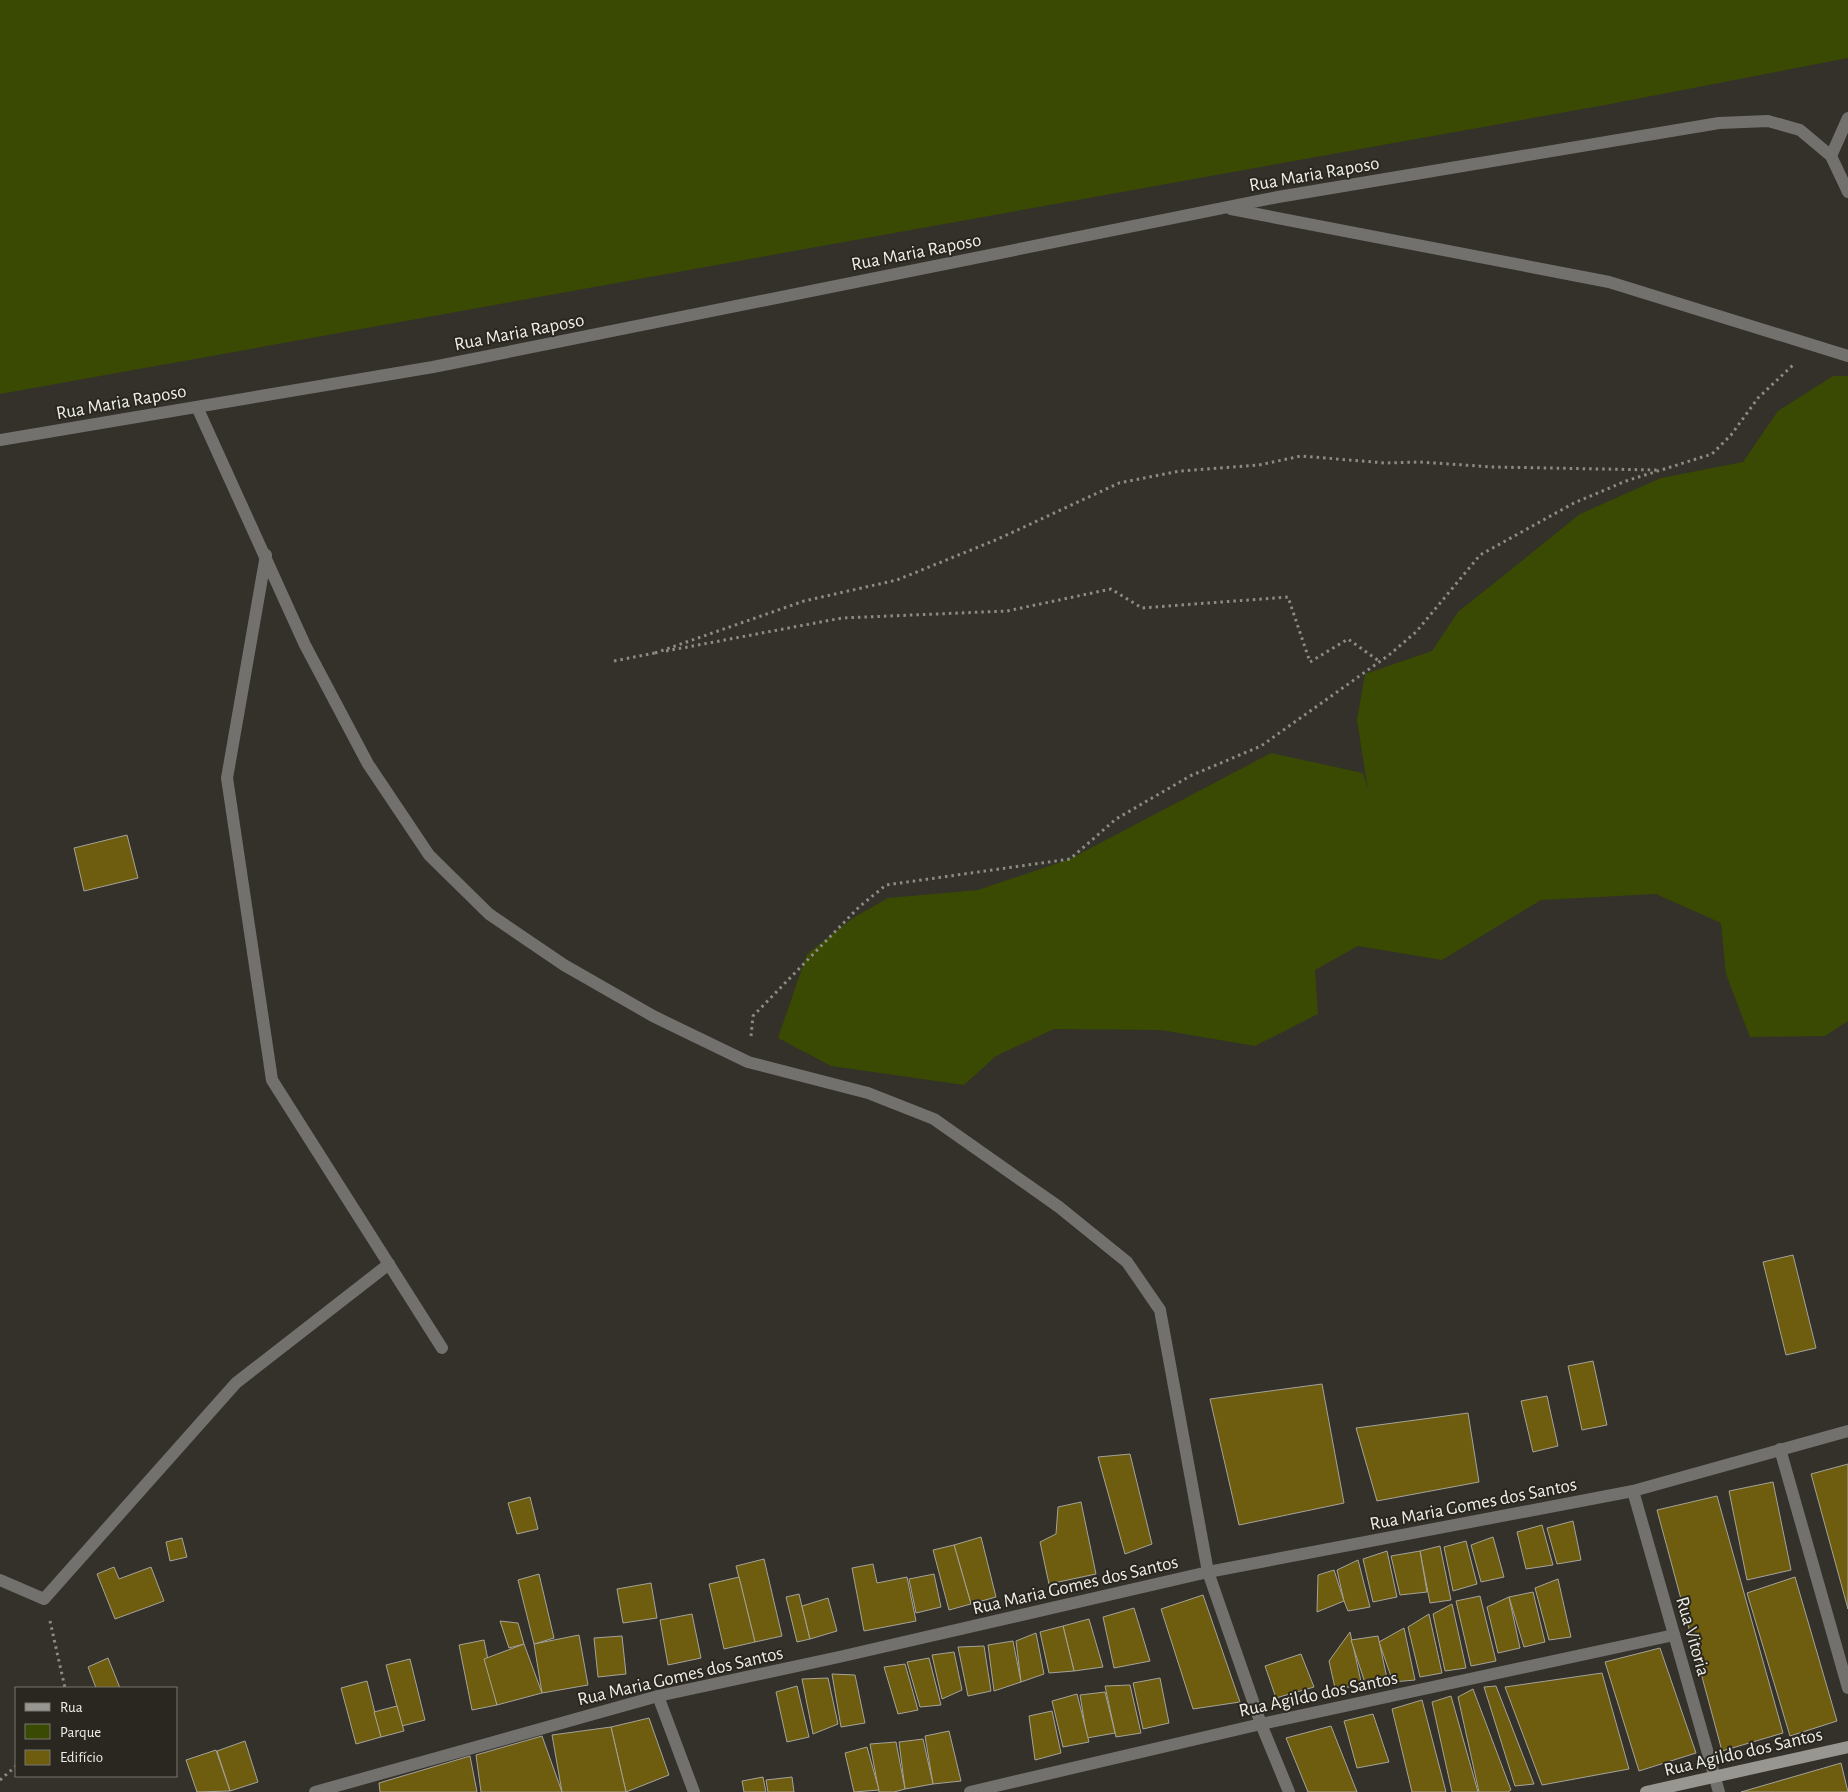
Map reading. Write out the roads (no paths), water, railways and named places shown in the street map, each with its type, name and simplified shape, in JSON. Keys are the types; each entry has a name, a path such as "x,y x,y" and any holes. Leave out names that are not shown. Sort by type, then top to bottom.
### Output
{"street":[{"path":"1848,118 1831,156 1848,192"},
{"name":"Rua Maria Raposo","path":"0,440 433,367 1226,208 1719,123 1768,121 1800,130 1831,156"},
{"path":"1226,208 1609,282 1848,356"},
{"path":"197,407 266,555 305,645 368,764 429,855 490,914 564,965 653,1016 748,1062 868,1093 934,1119 1059,1207 1127,1262 1160,1310 1208,1572 1261,1724 1289,1792"},
{"path":"266,555 227,778 272,1080 442,1348"},
{"path":"0,1580 44,1599 236,1383 388,1264"},
{"name":"Rua Maria Gomes dos Santos","path":"315,1792 658,1696 839,1657 1208,1572 1633,1491 1848,1431"},
{"path":"1780,1449 1848,1688"},
{"name":"Rua Vitoria","path":"1633,1491 1719,1792"},
{"name":"Rua Agildo dos Santos","path":"970,1792 1261,1724 1674,1635"},
{"path":"658,1696 694,1792"},
{"name":"Rua Agildo dos Santos","path":"1646,1792 1848,1747"}]}
